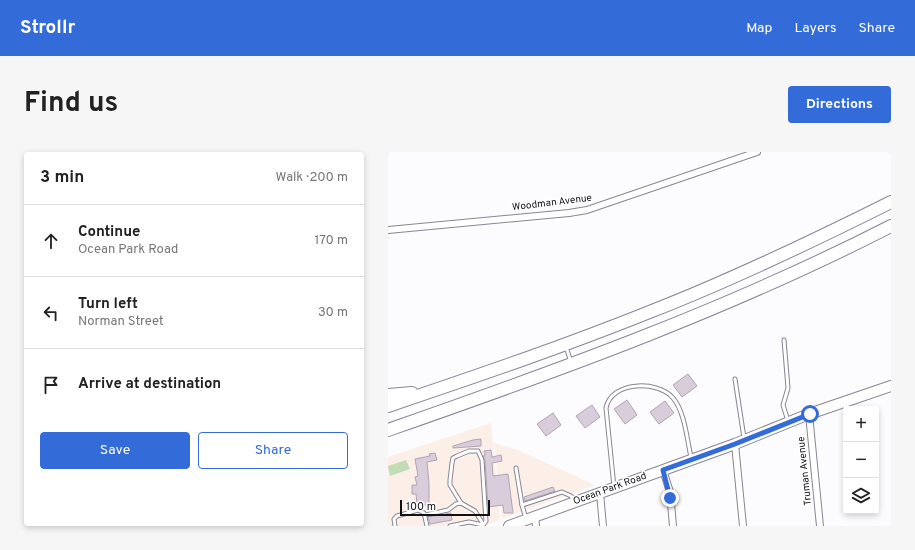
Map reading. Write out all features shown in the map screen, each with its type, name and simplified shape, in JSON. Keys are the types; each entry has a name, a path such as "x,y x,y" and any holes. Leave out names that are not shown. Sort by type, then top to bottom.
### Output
{"highway":[{"path":"388,406 565,345 698,292 779,256 891,202"},
{"path":"388,430 572,365 692,318 776,281 891,226"},
{"path":"388,395 433,391"}],"main road":[{"name":"Ocean Park Road","path":"509,526 532,521 574,502 740,442 788,422 891,386"}],"street":[{"name":"Woodman Avenue","path":"388,230 587,210 757,152"},
{"name":"Truman Avenue","path":"810,414 820,526"},
{"path":"740,442 743,526"},
{"path":"663,470 670,492 673,526"},
{"path":"600,493 603,526"}],"lane":[{"path":"784,340 788,388 783,405 788,422"},
{"path":"565,345 572,365"},
{"path":"735,378 740,442"},
{"path":"614,488 606,413 609,399 612,395 622,389 637,386 652,388 663,391 672,397 681,412 692,459"},
{"path":"469,451 478,451 482,460 486,509 486,521 484,525 475,511 461,503 450,485 452,463 454,458 469,451"},
{"path":"516,468 522,505 532,521"},
{"path":"522,505 562,492 572,496 574,502"},
{"path":"425,515 448,510 456,504 461,503"},
{"path":"395,526 394,519 398,516 418,510 422,511 425,515 427,526"},
{"path":"450,526 468,522 484,525"}],"shaded area":[{"path":"491,423 500,520 484,526 388,526 388,457"},
{"path":"494,443 518,450 595,485 502,519"}],"green space":[{"path":"406,460 410,469 390,476 388,466"}],"building":[{"path":"688,374 697,386 682,397 673,385"},
{"path":"627,400 637,415 625,424 614,409"},
{"path":"665,401 674,413 659,424 650,412"},
{"path":"592,405 600,417 585,428 576,416"},
{"path":"553,413 561,425 546,436 537,424"},
{"path":"481,439 481,446 453,448 453,446"},
{"path":"491,450 492,457 501,455 502,461 492,463 493,476 508,474 513,513 504,513 503,505 488,507 485,460 483,456 485,456 484,451"},
{"path":"435,453 437,460 427,462 429,505 417,505 416,494 412,494 412,485 417,485 415,477 418,476 415,459 430,456 429,454"},
{"path":"553,487 555,491 525,501 524,497"},
{"path":"451,513 452,520 430,524 428,517"}],"route":[{"path":"670,498 669,488 663,470 735,444 810,414"}]}
